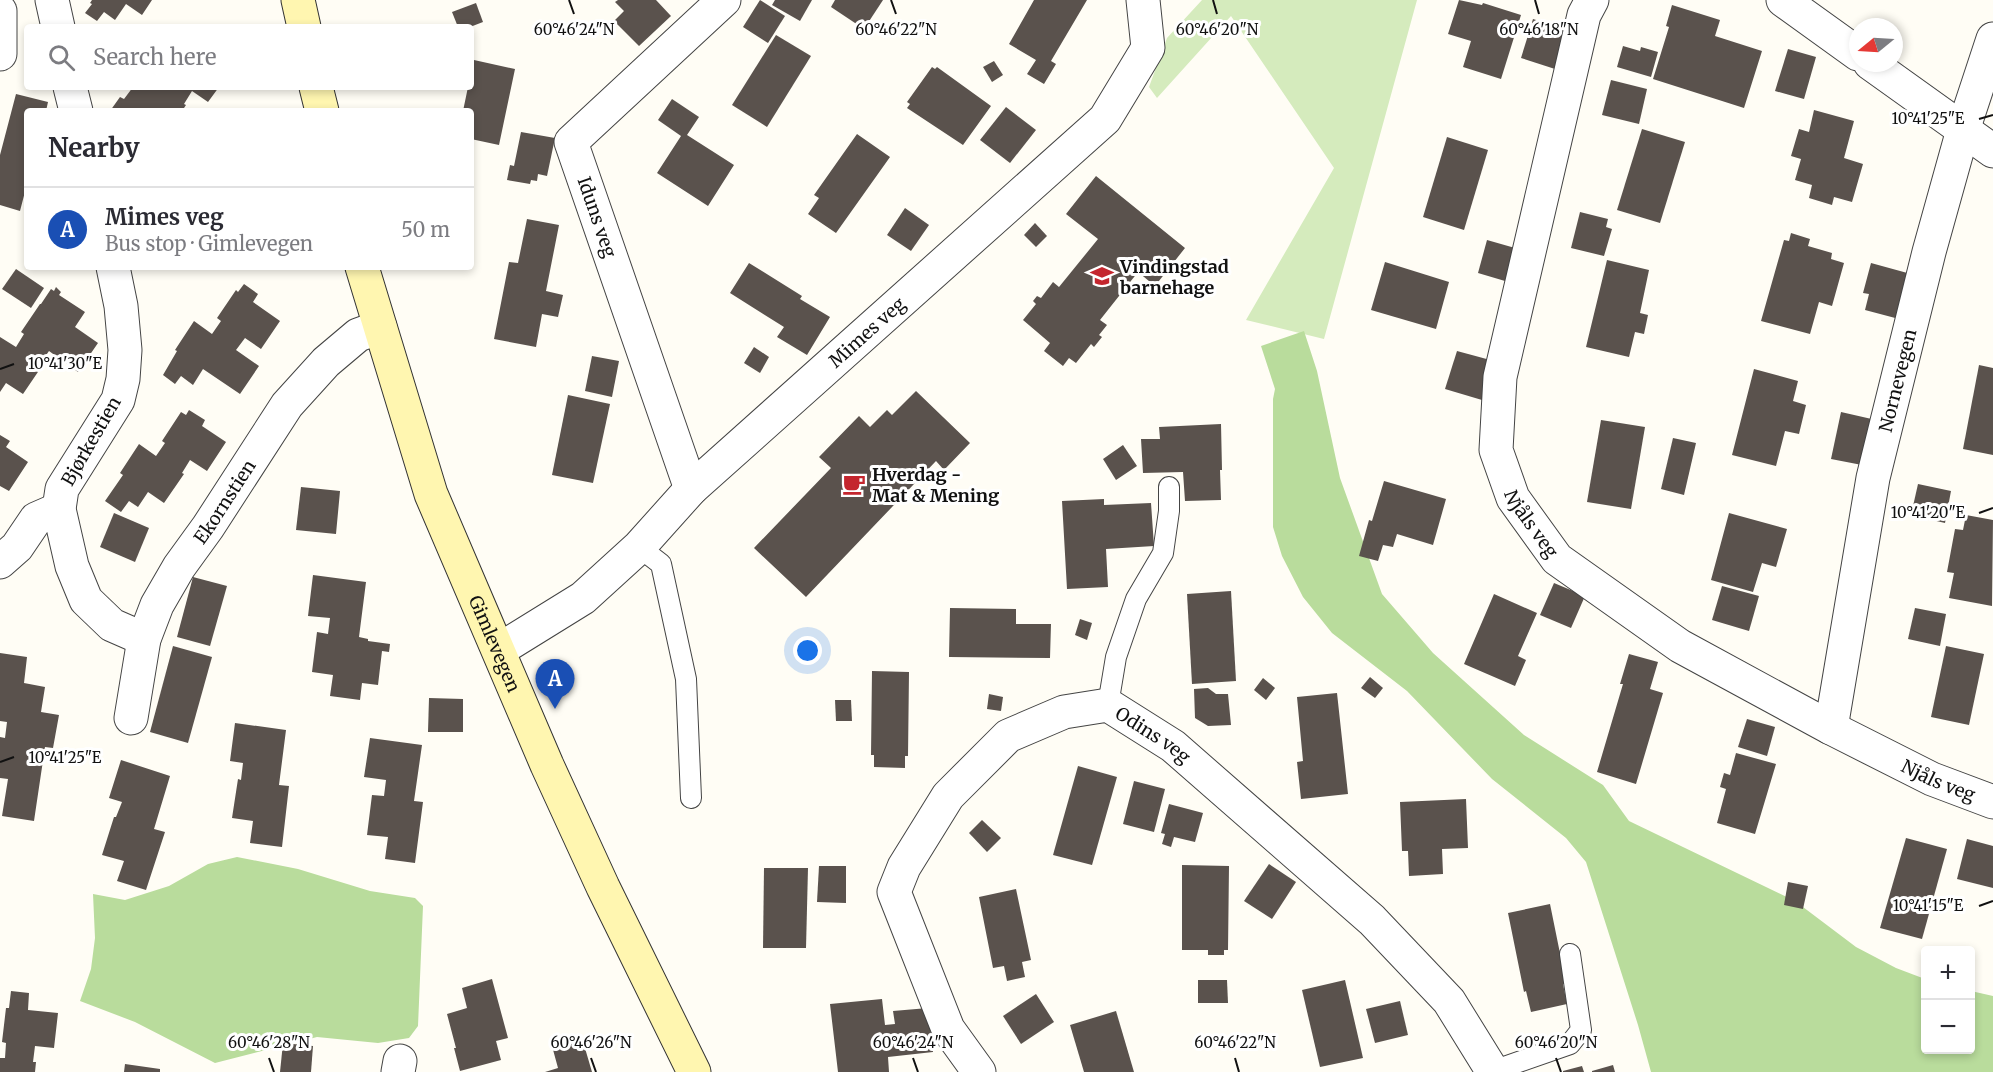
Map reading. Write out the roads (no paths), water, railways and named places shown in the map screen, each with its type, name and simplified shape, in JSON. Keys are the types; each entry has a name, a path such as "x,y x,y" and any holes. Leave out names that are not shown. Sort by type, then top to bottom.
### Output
{"street":[{"path":"52,0 57,24"},
{"path":"298,0 303,24"},
{"name":"Iduns veg","path":"691,489 571,142 723,0"},
{"name":"Mimes veg","path":"499,650 583,598 639,547 691,489 1106,118 1148,48 1143,0"},
{"name":"Njåls veg","path":"1592,0 1584,15 1500,376 1496,450 1513,498 1557,559 1680,646 1831,728 1932,779 1993,802"},
{"path":"1782,0 1849,48"},
{"path":"0,11 0,54"},
{"name":"Nornevegen","path":"1831,728 1873,478 1929,252 1963,130 1993,39"},
{"path":"1882,72 1993,151"},
{"path":"71,90 75,108"},
{"path":"317,90 321,108"},
{"name":"Bjørkestien","path":"114,270 125,350 123,379 118,400 62,489 59,509 72,566 86,600 112,625 144,639"},
{"name":"Gimlevegen","path":"363,270 431,494 594,867 694,1072"},
{"name":"Ekornstien","path":"132,718 144,639 157,605 179,567 208,527 287,405 326,362 358,335 380,327"},
{"name":"Bjørkestien","path":"0,562 17,547 36,519 59,509"},
{"name":"Odins veg","path":"979,1072 948,1029 894,892 904,867 948,796 1008,736 1064,712 1108,705 1173,746 1372,920 1449,1001 1493,1072"}],"lane":[{"path":"1108,705 1116,657 1137,599 1163,553 1169,511 1169,487"},
{"path":"639,547 661,564 686,679 691,798"},
{"path":"1493,1072 1570,1044 1581,1030 1570,954"}],"place":[{"name":"Vindingstad barnehage","path":"1102,276"},
{"name":"Hverdag - Mat & Mening","path":"854,484"},
{"name":"Mimes veg","path":"555,709"}]}
